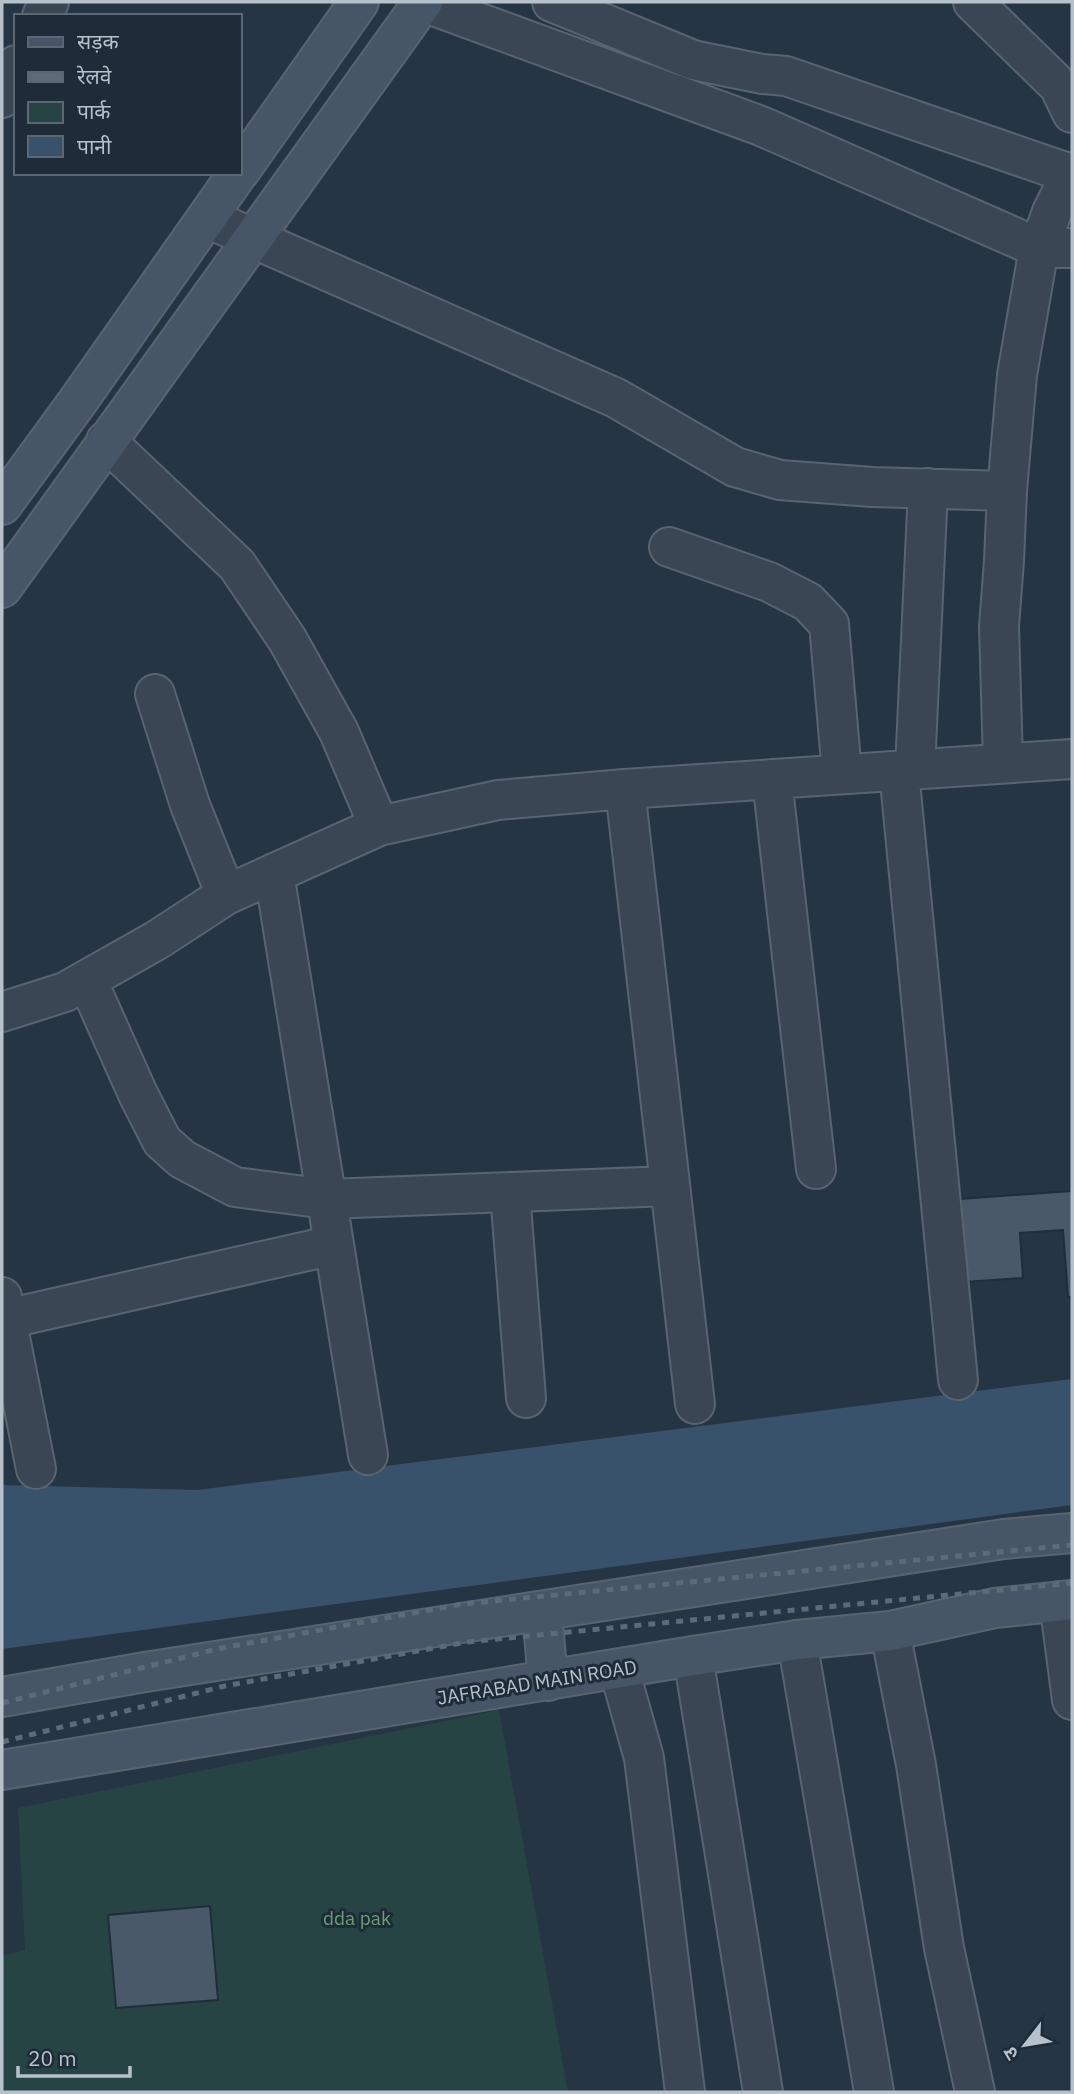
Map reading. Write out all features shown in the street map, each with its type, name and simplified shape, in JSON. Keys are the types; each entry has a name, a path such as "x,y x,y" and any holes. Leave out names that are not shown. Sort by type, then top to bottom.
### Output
{"main road":[{"path":"242,168 359,2"},
{"path":"2,588 423,2"},
{"path":"2,506 237,175"},
{"path":"2,519 34,542"},
{"path":"2,1697 159,1670 1004,1539 1072,1533"},
{"name":"JAFRABAD MAIN ROAD","path":"2,1770 693,1656 797,1640 890,1631 995,1608 1066,1600"},
{"path":"542,1611 548,1681"}],"street":[{"path":"423,2 761,126 1056,248"},
{"path":"552,2 693,60 786,76 1072,173 1052,212 1056,248 1017,375 999,626 1003,763"},
{"path":"973,2 1059,86 1072,113"},
{"path":"1027,53 1072,66"},
{"path":"2,98 14,68"},
{"path":"207,218 616,398 735,467 780,480 872,487 1007,491"},
{"path":"107,441 237,565 287,639 339,732 379,827"},
{"path":"929,488 907,770 958,1380"},
{"path":"669,547 769,582 808,602 829,624 842,775"},
{"path":"155,694 190,806 226,895"},
{"path":"2,1012 65,992 157,940 226,895 379,827 498,800 1072,759"},
{"path":"772,779 816,1169"},
{"path":"625,789 695,1404"},
{"path":"274,873 368,1455"},
{"path":"87,980 162,1142 182,1159 235,1187 327,1199 670,1186"},
{"path":"510,1192 526,1398"},
{"path":"36,1469 4,1308 334,1245"},
{"path":"1066,1600 1072,1700"},
{"path":"890,1631 916,1765 944,1948 975,2092"},
{"path":"797,1640 874,2092"},
{"path":"693,1656 763,2092"},
{"path":"619,1669 644,1758 685,2092"}],"green space":[{"name":"dda pak","path":"499,1710 568,2092 2,2092 2,1956 25,1950 18,1808"}],"water":[{"path":"1072,1379 1072,1505 2,1649 2,1485 197,1490"}],"building":[{"path":"1072,1191 1072,1297 1068,1297 1063,1230 1020,1233 1023,1278 965,1282 959,1199"},
{"path":"210,1906 218,2000 116,2008 108,1915"}],"railway":[{"path":"2,1703 217,1649 462,1604 1072,1545"},
{"path":"2,1742 225,1686 467,1642 1072,1583"}]}
